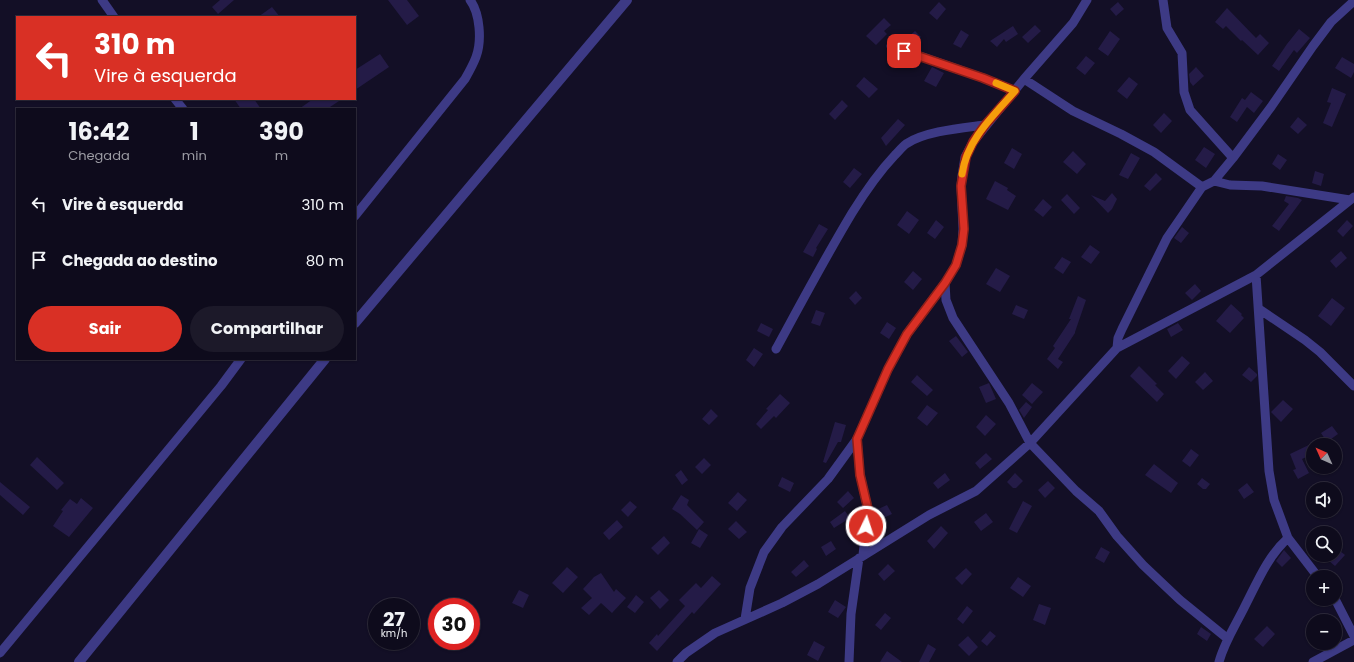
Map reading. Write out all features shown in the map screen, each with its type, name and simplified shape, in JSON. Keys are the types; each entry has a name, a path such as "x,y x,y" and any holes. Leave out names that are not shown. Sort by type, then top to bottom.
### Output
{"street":[{"path":"102,0 113,16"},
{"path":"356,215 465,79 477,56 480,36 475,7 470,0"},
{"path":"356,322 626,0"},
{"path":"745,619 750,588 764,552 782,527 828,479 857,439 888,369 907,334 945,283 956,265 962,245 964,229 961,186 964,164 973,142 985,125 1073,23 1087,0"},
{"path":"1163,0 1167,28 1182,53 1184,92 1190,110 1233,158"},
{"path":"1117,348 1118,338 1122,329 1167,238 1202,187 1214,181 1271,108 1331,22 1354,1"},
{"path":"891,46 983,78 1015,91"},
{"path":"1024,79 1073,111 1154,152 1202,187"},
{"path":"176,100 182,108"},
{"path":"776,349 830,250 870,185 888,162 905,145 916,138 985,125"},
{"path":"1214,181 1230,185 1262,186 1352,198"},
{"path":"677,662 686,653 715,633 818,584 929,515 976,491 1030,443 1117,348 1256,275 1352,198"},
{"path":"1256,275 1269,471 1274,500 1288,538 1313,570"},
{"path":"945,283 946,300 959,328 1009,403 1030,443 1076,491 1099,511 1117,536 1143,565 1180,600 1228,639"},
{"path":"1259,309 1320,352 1354,386"},
{"path":"0,654 221,386 240,360"},
{"path":"80,662 324,360"},
{"path":"849,662 851,614 868,509 860,475 857,439"},
{"path":"1219,662 1228,639 1268,560 1279,546 1288,538"},
{"path":"1339,606 1354,636"},
{"path":"1313,662 1354,640"}],"building":[{"path":"220,0 234,0 218,14 212,7"},
{"path":"388,0 407,0 419,16 407,25"},
{"path":"939,2 946,9 937,20 929,13"},
{"path":"1118,2 1124,9 1116,16 1110,9"},
{"path":"272,7 279,16 259,16"},
{"path":"1227,8 1256,38 1260,34 1269,43 1258,55 1226,26 1223,29 1215,22"},
{"path":"884,18 891,25 884,31 887,34 876,45 866,36"},
{"path":"1035,25 1041,31 1028,43 1022,37"},
{"path":"1013,26 1018,34 1006,42 1004,39 997,47 990,41"},
{"path":"1299,29 1310,38 1297,53 1294,50 1279,71 1272,66"},
{"path":"961,30 969,35 961,48 953,44"},
{"path":"915,31 921,37 913,44 907,38"},
{"path":"1110,31 1120,39 1108,56 1098,49"},
{"path":"380,54 389,67 356,89 356,69"},
{"path":"1086,56 1095,63 1085,75 1076,68"},
{"path":"1342,57 1354,64 1354,72 1351,78 1335,68"},
{"path":"932,67 944,73 936,87 924,81"},
{"path":"1196,67 1204,76 1193,86 1190,82 1189,74"},
{"path":"864,77 878,89 869,98 856,86"},
{"path":"1129,77 1138,84 1127,99 1117,91"},
{"path":"1332,88 1346,94 1332,127 1323,123 1331,103 1327,102"},
{"path":"1251,92 1263,101 1254,113 1247,107 1237,122 1230,117 1242,98 1245,100"},
{"path":"235,100 255,100 260,108 240,108"},
{"path":"312,100 340,100 328,108 300,108"},
{"path":"842,100 848,106 835,120 829,114"},
{"path":"1164,113 1172,121 1161,133 1153,125"},
{"path":"1298,117 1307,125 1298,134 1290,127"},
{"path":"898,119 905,125 886,146 881,138"},
{"path":"1204,147 1215,154 1206,168 1195,160"},
{"path":"1012,148 1022,154 1014,169 1004,163"},
{"path":"1073,151 1086,164 1077,174 1063,162"},
{"path":"1131,153 1140,158 1128,179 1119,175"},
{"path":"1278,154 1287,160 1280,170 1272,164"},
{"path":"854,168 862,174 850,188 843,182"},
{"path":"1315,171 1324,174 1321,186 1312,183"},
{"path":"1156,173 1162,179 1150,191 1144,186"},
{"path":"995,181 1008,188 1007,190 1016,196 1008,210 986,199"},
{"path":"1112,193 1117,199 1112,209 1108,213 1091,195 1105,201"},
{"path":"1067,194 1080,208 1074,214 1061,200"},
{"path":"1286,196 1302,200 1279,231 1272,226 1289,204 1284,201"},
{"path":"1043,199 1052,207 1043,217 1034,210"},
{"path":"907,211 919,220 909,234 897,225"},
{"path":"936,220 944,227 935,239 927,233"},
{"path":"1347,220 1353,226 1343,237 1337,231"},
{"path":"819,224 828,229 816,248 817,249 813,257 803,252"},
{"path":"1182,227 1189,233 1181,243 1174,238"},
{"path":"1090,245 1100,252 1091,264 1081,257"},
{"path":"1341,251 1347,258 1336,268 1330,261"},
{"path":"1062,257 1071,262 1063,274 1054,268"},
{"path":"996,268 1010,276 1000,292 986,284"},
{"path":"913,271 922,279 913,290 904,282"},
{"path":"1195,284 1201,291 1192,300 1185,293"},
{"path":"856,291 862,298 855,305 849,298"},
{"path":"1078,296 1086,300 1075,333 1058,359 1063,362 1058,369 1047,359 1055,348 1053,346 1071,319 1069,319"},
{"path":"1332,298 1345,308 1331,326 1318,316"},
{"path":"1231,304 1242,314 1241,315 1244,318 1230,333 1216,321"},
{"path":"1016,305 1028,310 1024,319 1012,314"},
{"path":"816,310 825,313 820,326 811,323"},
{"path":"887,322 896,328 889,339 880,333"},
{"path":"761,323 773,329 769,337 757,331"},
{"path":"1178,323 1183,330 1171,337 1167,329"},
{"path":"956,336 968,352 962,357 949,341"},
{"path":"754,348 763,354 754,367 746,360"},
{"path":"1182,356 1190,363 1176,379 1168,371"},
{"path":"1139,366 1157,384 1155,385 1164,394 1157,402 1130,376"},
{"path":"1249,367 1257,374 1251,382 1242,375"},
{"path":"1205,372 1213,381 1203,390 1195,382"},
{"path":"917,375 933,390 927,396 911,382"},
{"path":"989,383 996,399 986,403 979,387"},
{"path":"1032,383 1043,392 1032,404 1022,395"},
{"path":"780,394 790,403 776,418 774,416 761,429 756,424 768,410 766,409"},
{"path":"1283,400 1293,409 1281,422 1271,412"},
{"path":"1026,402 1032,407 1024,418 1019,410"},
{"path":"927,405 938,413 927,426 917,418"},
{"path":"711,409 718,416 709,425 702,419"},
{"path":"986,415 996,424 985,436 976,427"},
{"path":"835,422 846,425 841,442 838,442 826,463 823,462"},
{"path":"1332,426 1338,434 1332,438 1324,438 1321,433"},
{"path":"1306,446 1306,457 1302,459 1307,474 1298,479 1293,470 1296,469 1290,454"},
{"path":"1191,449 1199,455 1190,467 1182,461"},
{"path":"986,453 992,459 980,469 975,463"},
{"path":"37,457 64,483 57,490 30,465"},
{"path":"704,458 711,465 702,474 695,467"},
{"path":"1154,464 1178,483 1171,493 1145,475"},
{"path":"681,470 688,480 682,485 675,475"},
{"path":"945,473 950,480 938,489 933,483"},
{"path":"1015,473 1023,481 1016,488 1013,488 1007,482"},
{"path":"782,477 794,483 790,492 778,486"},
{"path":"1202,478 1210,484 1206,489 1203,489 1197,484"},
{"path":"1048,481 1055,488 1045,498 1038,490"},
{"path":"0,482 30,507 23,515 0,495"},
{"path":"1247,483 1254,492 1244,499 1238,490"},
{"path":"848,491 854,498 843,508 837,502"},
{"path":"738,492 747,500 737,511 728,503"},
{"path":"681,495 689,500 687,505 704,522 697,530 680,514 672,509"},
{"path":"81,498 93,508 69,537 53,526 63,511 61,510 70,499 77,504"},
{"path":"630,501 637,507 628,517 621,510"},
{"path":"1023,501 1032,506 1017,533 1009,529"},
{"path":"887,505 892,514 877,521 873,514 874,511"},
{"path":"845,511 850,518 834,528 830,522"},
{"path":"986,513 993,522 981,531 974,522"},
{"path":"617,520 623,527 609,540 603,533"},
{"path":"736,521 747,532 739,539 728,529"},
{"path":"941,526 948,533 934,549 927,541"},
{"path":"699,529 708,535 700,548 691,543"},
{"path":"664,536 670,543 658,555 651,548"},
{"path":"831,541 836,549 826,556 821,547"},
{"path":"1101,547 1110,552 1104,563 1095,558"},
{"path":"1284,550 1291,558 1282,567 1276,561"},
{"path":"804,560 809,566 796,577 791,572"},
{"path":"1330,562 1339,562 1335,566"},
{"path":"888,564 895,571 884,581 878,574"},
{"path":"567,567 578,577 563,593 552,583"},
{"path":"966,568 972,574 962,585 955,578"},
{"path":"601,573 614,592 616,589 626,598 612,613 601,603 589,615 581,608 592,598 583,589 594,577"},
{"path":"712,576 721,584 694,614 692,612 657,651 649,643 657,634 658,636 685,606 679,600 696,583 701,588"},
{"path":"1018,577 1031,586 1023,597 1010,588"},
{"path":"519,590 529,595 523,608 512,603"},
{"path":"659,590 669,600 660,609 650,598"},
{"path":"636,595 644,602 635,613 627,607"},
{"path":"835,600 846,607 838,618 828,612"},
{"path":"1039,604 1051,608 1045,625 1033,620"},
{"path":"967,606 973,611 963,624 957,619"},
{"path":"885,613 891,618 881,630 875,625"},
{"path":"1267,626 1275,634 1263,647 1254,639"},
{"path":"1201,627 1211,634 1207,641 1197,634"},
{"path":"990,631 996,636 987,646 981,641"},
{"path":"968,636 978,647 969,656 958,645"},
{"path":"814,641 825,647 818,661 807,655"},
{"path":"928,644 936,649 929,662 919,662"},
{"path":"887,651 902,662 880,662"}],"slow traffic":[{"path":"962,174 966,157 973,142 985,125 1015,91 996,83"}],"route":[{"path":"866,526 868,509 860,475 857,439 888,369 907,334 945,283 956,265 960,255 964,229 961,186 966,157 973,142 985,125 1015,91 983,78 904,51"}]}
